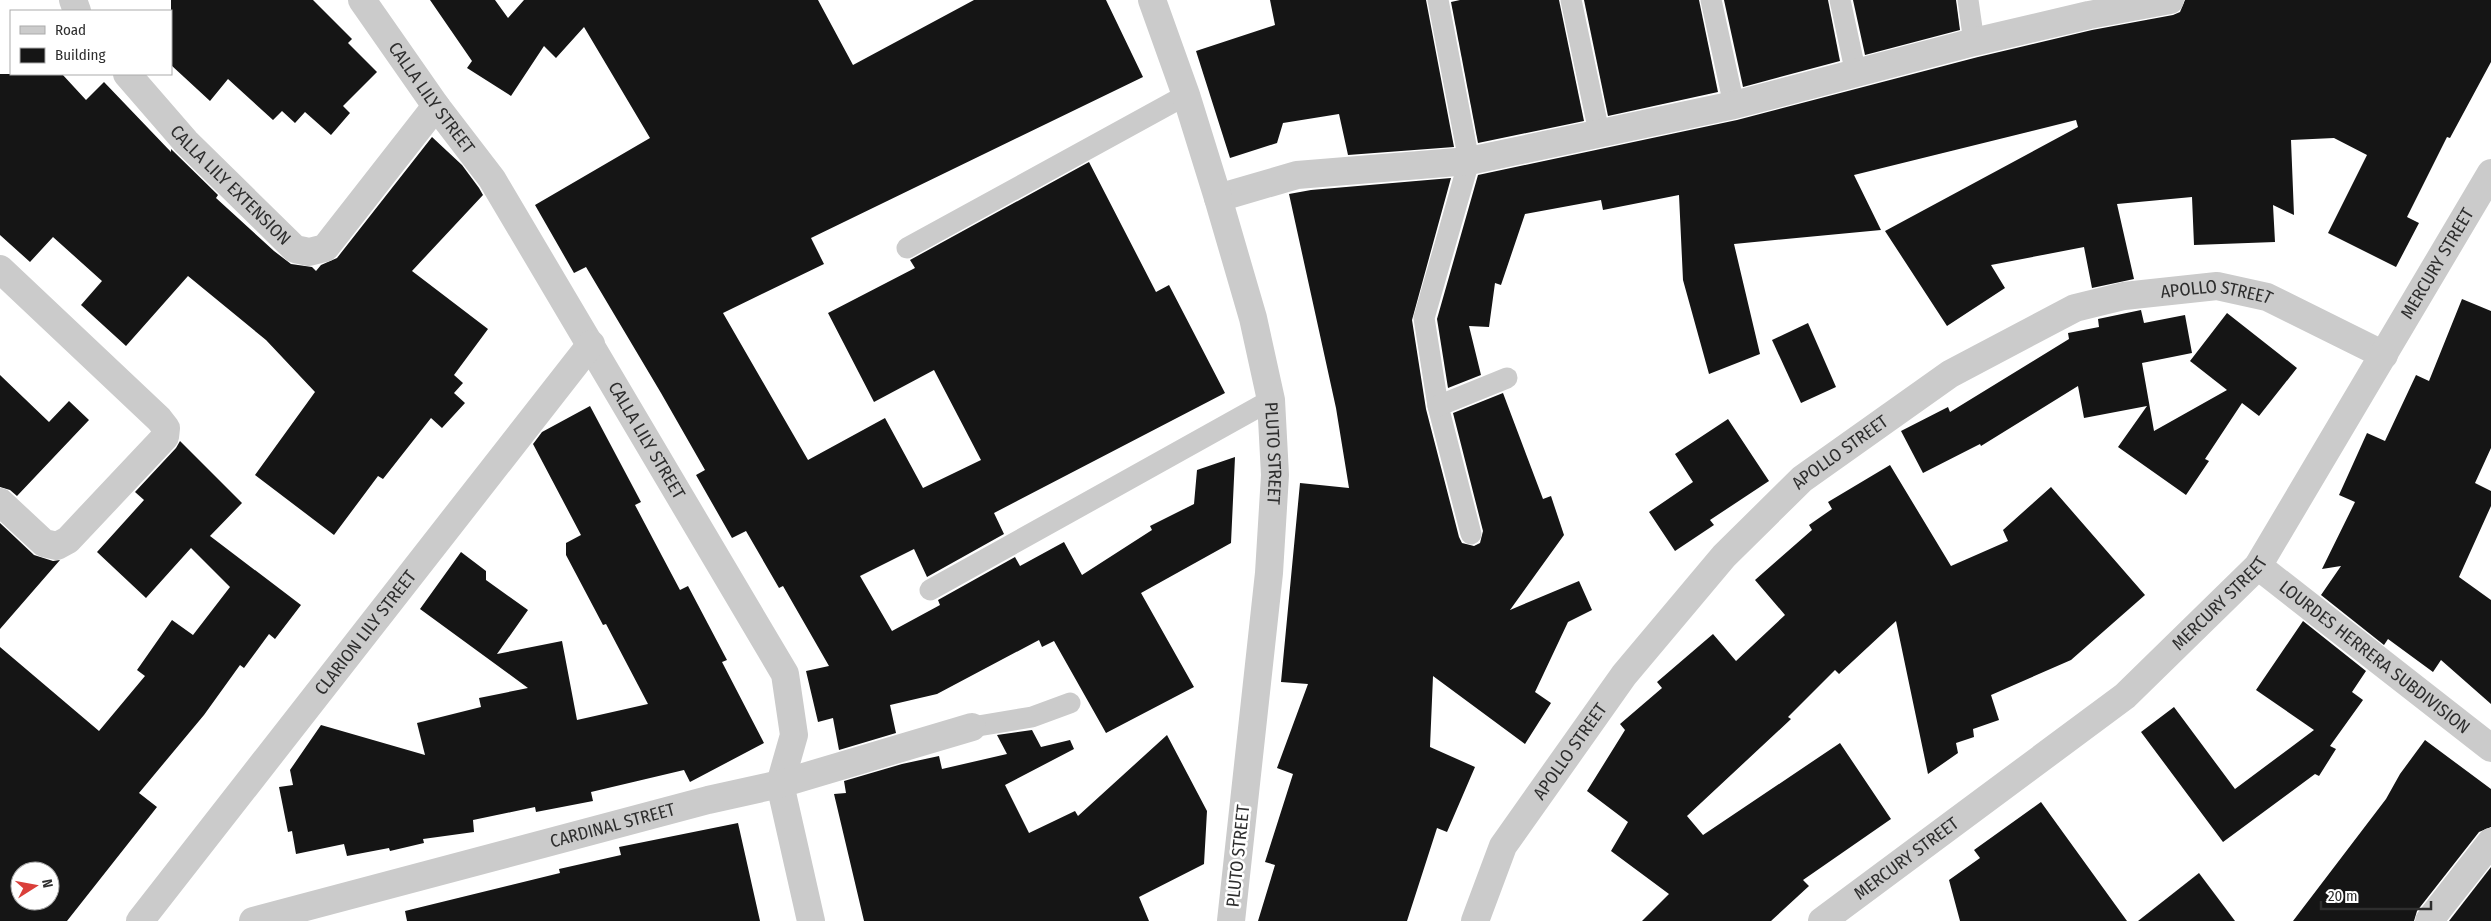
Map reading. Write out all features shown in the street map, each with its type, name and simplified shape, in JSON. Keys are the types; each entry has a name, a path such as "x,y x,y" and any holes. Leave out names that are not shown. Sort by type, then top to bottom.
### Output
{"street":[{"name":"CALLA LILY STREET","path":"362,0 436,106 492,179 785,674 794,735 780,784 811,921"},
{"name":"PLUTO STREET","path":"1152,0 1186,95 1218,198 1253,318 1270,400 1275,475 1269,573 1231,921"},
{"path":"1218,198 1297,175 1469,161 1734,105 1974,42 2088,7 2170,0"},
{"name":"CALLA LILY EXTENSION","path":"128,75 186,142 295,249 309,252 325,248 436,106"},
{"name":"MERCURY STREET","path":"1822,921 2125,696 2258,566 2491,173"},
{"path":"0,269 160,419 166,428 166,437 68,540 56,546 44,543 0,502"},
{"name":"APOLLO STREET","path":"1476,921 1503,846 1624,675 1724,556 1802,479 1950,374 2075,308 2124,296 2217,286 2267,297 2384,355"},
{"name":"CLARION LILY STREET","path":"140,921 591,344"},
{"name":"LOURDES HERRERA SUBDIVISION","path":"2258,566 2491,748"},
{"name":"CARDINAL STREET","path":"253,921 708,800 780,784 972,727"},
{"path":"2429,921 2491,842"}],"lane":[{"path":"1438,0 1469,161 1424,318 1438,406 1471,534"},
{"path":"1571,0 1599,132"},
{"path":"1711,0 1734,105"},
{"path":"1840,0 1856,74"},
{"path":"1968,0 1974,42"},
{"path":"907,248 1186,95"},
{"path":"1438,406 1507,378"},
{"path":"930,590 1270,400"},
{"path":"972,727 1032,717 1070,703"}],"building":[{"path":"171,0 313,0 352,39 348,43 377,72 343,106 350,113 331,135 305,112 295,123 282,111 273,120 228,79 210,101 172,66"},
{"path":"430,0 495,0 508,18 524,0 818,0 853,65 974,0 1106,0 1143,77 811,238 824,264 723,313 808,460 885,418 923,488 981,460 934,370 874,402 828,313 915,268 910,260 1089,162 1156,292 1169,285 1225,393 994,513 1004,534 927,577 914,549 860,576 892,631 940,605 938,600 1015,557 1020,566 1064,542 1082,575 1152,530 1150,526 1194,504 1197,470 1235,457 1231,543 1141,593 1194,687 1106,733 1054,641 1042,647 1039,640 937,694 890,705 896,733 839,750 833,718 818,722 806,671 829,666 783,586 779,588 746,531 732,538 696,475 705,470 661,393 586,267 574,273 535,205 650,138 584,27 556,58 544,46 511,96 467,68 472,61"},
{"path":"1270,0 1426,0 1454,147 1348,155 1339,114 1283,123 1277,143 1230,158 1196,51 1275,25"},
{"path":"1460,0 1559,0 1584,121 1478,143 1451,2"},
{"path":"1584,0 1699,0 1718,92 1608,116"},
{"path":"1724,0 1828,0 1840,61 1743,87"},
{"path":"1853,0 1956,0 1960,30 1865,55"},
{"path":"2185,0 2491,0 2491,62 2450,138 2447,137 2407,217 2419,223 2396,267 2328,233 2367,155 2334,138 2291,140 2294,215 2273,205 2275,242 2194,245 2192,197 2117,204 2134,279 2092,288 2084,247 1991,265 2005,288 1947,326 1885,231 2078,127 2076,120 1854,175 1881,230 1734,244 1760,354 1709,374 1683,280 1679,195 1603,210 1601,200 1525,214 1501,285 1495,283 1489,327 1469,326 1481,375 1448,388 1437,319 1478,175 1737,120 1978,57 2092,30 2173,15 2180,12"},
{"path":"0,74 63,75 86,100 104,82 171,152 171,149 218,195 216,198 274,251 291,264 312,267 316,271 321,265 337,258 432,137 462,165 483,195 412,271 488,329 454,375 463,383 454,393 465,403 442,428 431,418 383,479 378,476 334,535 255,475 315,392 266,340 188,276 126,346 81,305 102,281 53,237 30,262 0,235"},
{"path":"1451,178 1412,320 1426,409 1459,537 1462,543 1474,546 1480,543 1483,531 1453,413 1503,393 1543,499 1551,496 1564,535 1510,610 1579,581 1592,610 1568,622 1535,692 1551,703 1525,744 1433,676 1430,747 1475,767 1447,832 1437,828 1407,921 1258,921 1275,865 1265,862 1293,774 1277,768 1308,684 1281,682 1300,483 1349,488 1336,408 1289,194 1311,190"},
{"path":"2462,299 2491,311 2491,448 2475,483 2491,491 2491,506 2459,577 2491,600 2491,704 2441,660 2433,672 2388,639 2384,645 2321,595 2341,566 2322,569 2355,502 2339,495 2367,433 2385,441 2416,375 2429,381"},
{"path":"2141,310 2144,323 2185,315 2192,353 2142,363 2154,431 2227,390 2190,361 2227,313 2297,368 2259,416 2242,403 2205,459 2209,461 2186,495 2118,447 2147,406 2084,418 2078,386 1981,446 1980,444 1923,473 1901,431 1948,407 1950,412 2069,339 2068,333 2099,327 2098,319"},
{"path":"1808,323 1836,387 1801,403 1772,340"},
{"path":"0,375 49,422 69,401 89,420 17,496 10,490 0,487"},
{"path":"590,406 641,502 635,505 680,590 688,586 727,660 722,662 764,743 690,782 684,770 591,792 593,801 536,812 535,807 473,820 474,832 423,839 424,843 390,851 389,848 347,856 344,844 296,854 292,831 288,832 279,787 293,785 290,770 321,725 425,755 417,723 481,707 479,698 528,688 420,609 461,552 486,571 486,580 528,610 497,654 562,641 577,720 648,704 606,624 603,625 566,555 566,543 581,535 533,444 542,432"},
{"path":"1728,419 1769,481 1710,520 1714,525 1675,551 1649,512 1693,482 1675,454"},
{"path":"180,441 242,503 210,536 301,605 275,639 269,634 244,668 240,665 204,715 139,793 157,807 67,921 0,921 0,647 99,731 145,676 137,670 172,620 193,635 230,587 191,548 146,598 97,552 144,500 135,492 176,448"},
{"path":"1890,465 1951,566 2008,541 2003,530 2051,487 2145,595 2071,660 1991,695 1999,720 1973,729 1974,737 1956,743 1958,753 1928,774 1896,621 1839,674 1835,670 1788,717 1791,719 1687,816 1703,835 1840,743 1891,819 1803,880 1809,886 1771,921 1642,921 1669,894 1611,851 1628,822 1587,791 1625,730 1620,724 1662,688 1657,682 1713,634 1736,661 1785,615 1755,580 1812,530 1809,525 1832,509 1828,502"},
{"path":"0,523 34,555 53,561 60,560 0,629"},
{"path":"2303,621 2366,671 2352,692 2363,700 2330,746 2336,749 2319,776 2315,774 2223,842 2141,732 2174,707 2235,789 2314,730 2256,690"},
{"path":"1032,730 1041,747 1070,740 1074,749 1005,785 1029,833 1075,811 1078,816 1167,735 1207,811 1204,864 1139,897 1149,921 864,921 834,794 846,793 844,781 902,764 939,756 942,769 1007,754 997,735"},
{"path":"2425,740 2491,789 2491,827 2479,832 2417,911 2414,921 2293,921 2386,799 2400,774"},
{"path":"2041,802 2127,921 1960,921 1949,880 1980,858 1974,850"},
{"path":"738,823 760,921 407,921 405,911 560,873 559,869 621,855 619,847"},
{"path":"2491,867 2491,921 2449,921"},
{"path":"2199,873 2235,921 2138,921"}]}
